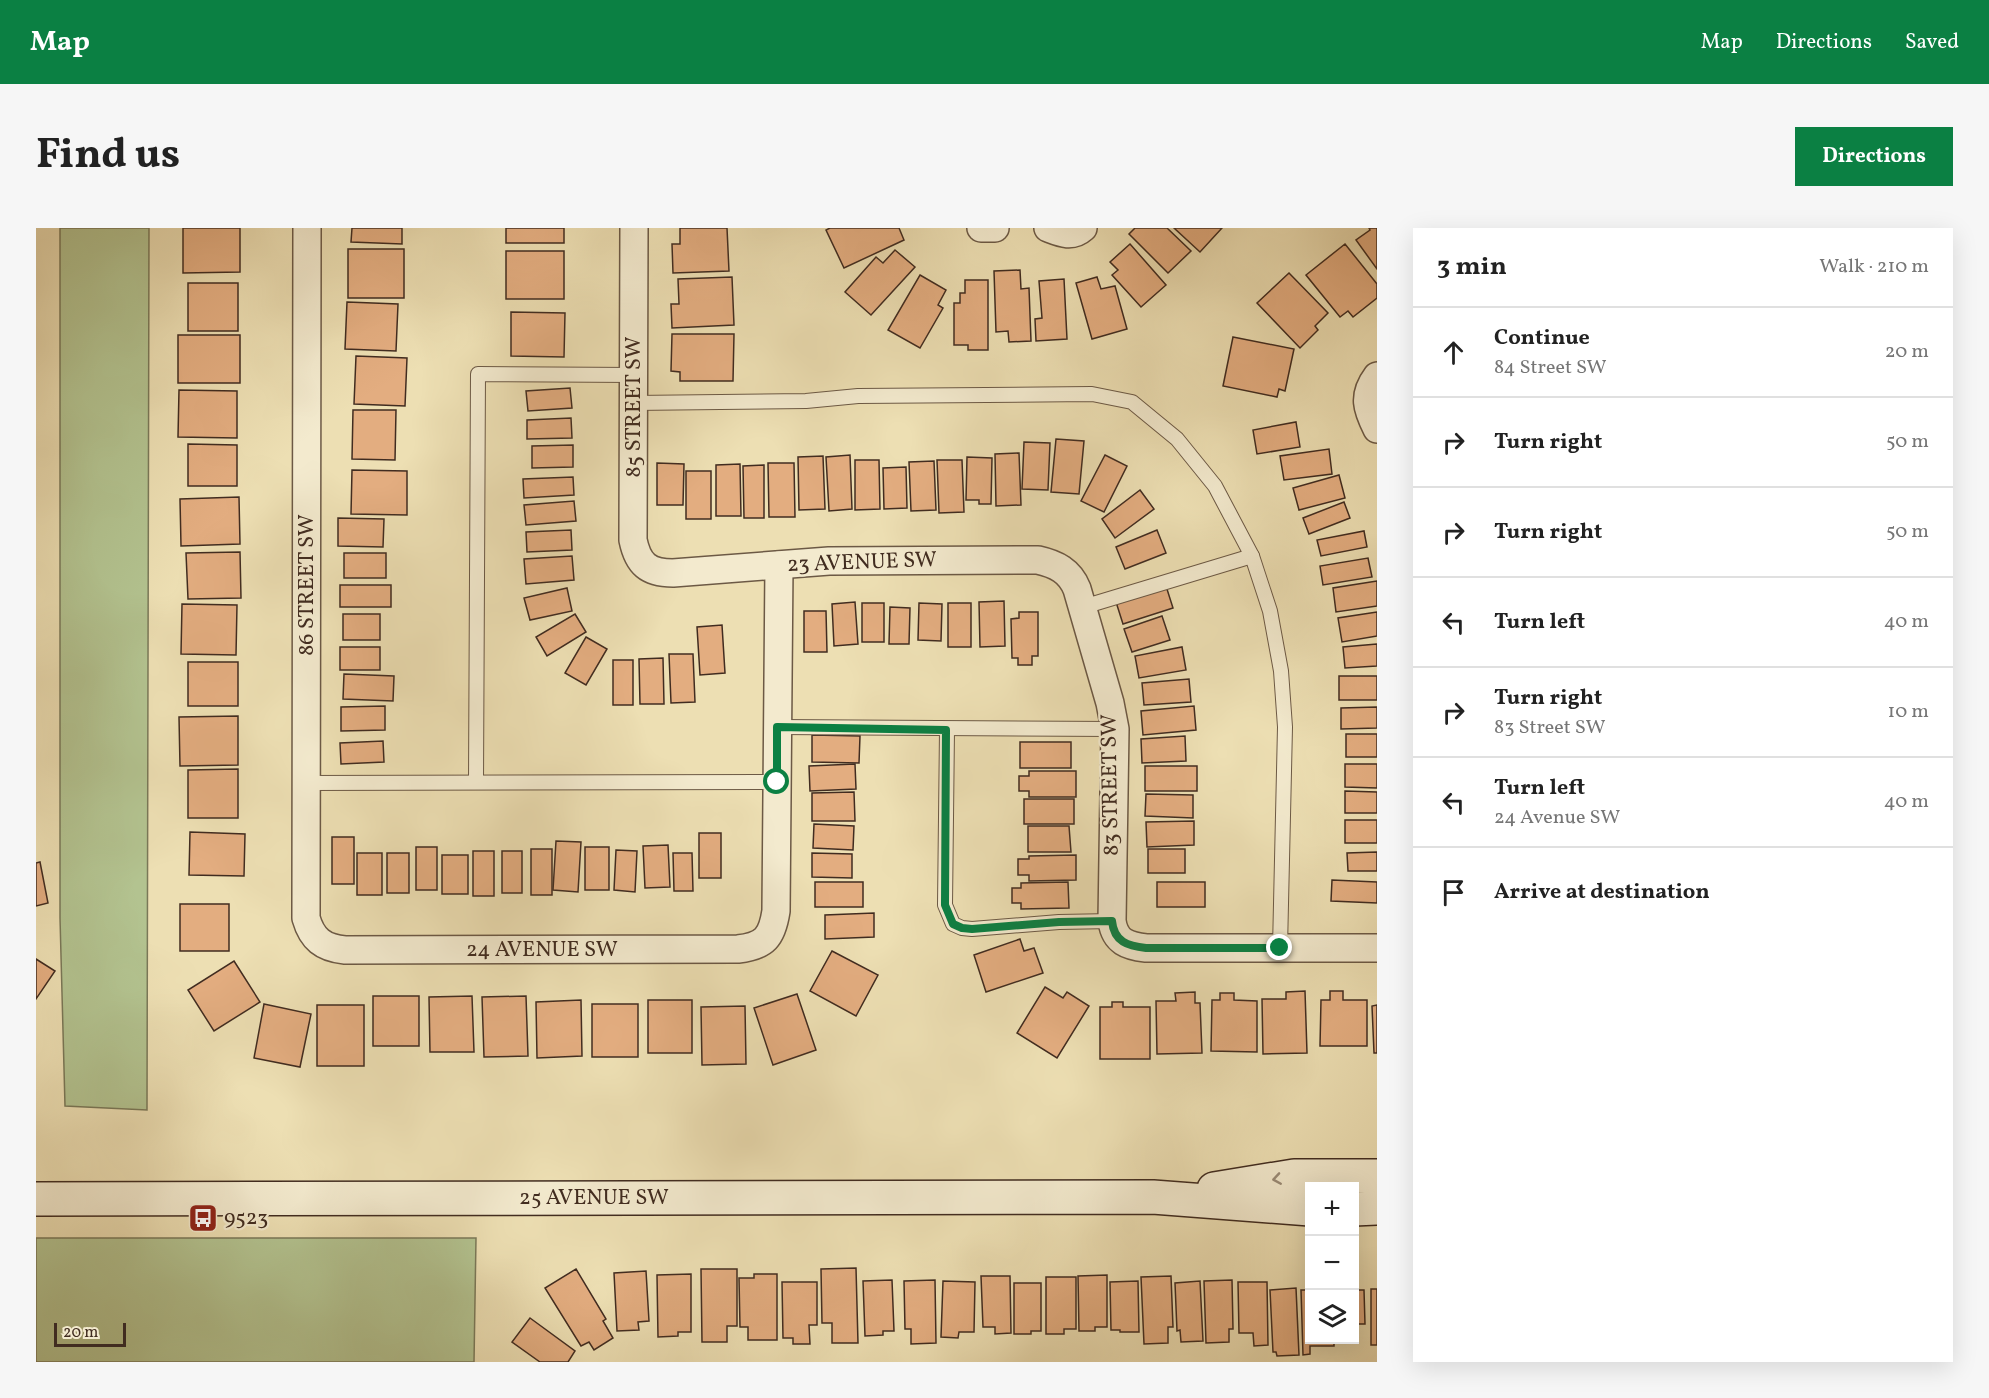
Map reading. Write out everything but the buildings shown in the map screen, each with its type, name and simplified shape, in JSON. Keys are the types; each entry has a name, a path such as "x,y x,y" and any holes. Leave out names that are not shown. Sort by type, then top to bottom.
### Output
{"main road":[{"name":"25 AVENUE SW","path":"1153,1197 1294,1176 1377,1176"},
{"name":"25 AVENUE SW","path":"36,1199 1153,1197 1305,1209"},
{"path":"1359,1209 1377,1209"}],"street":[{"name":"86 STREET SW","path":"307,228 306,918 309,929 317,940"},
{"name":"85 STREET SW","path":"634,228 633,540 636,554 642,563 661,573"},
{"path":"981,228 995,228"},
{"path":"1048,228 1070,234 1083,228"},
{"path":"1373,385 1367,406 1377,429"},
{"name":"23 AVENUE SW","path":"661,573 847,560 1038,560 1061,568"},
{"path":"777,782 779,565"},
{"name":"83 STREET SW","path":"1061,568 1074,581 1083,607 1110,703 1114,729 1115,930"},
{"name":"24 AVENUE SW","path":"317,940 323,946 345,951 750,948 768,938 776,911 777,782"},
{"path":"1115,930 1125,944 1146,948 1377,948"}],"lane":[{"path":"476,782 477,374 634,375"},
{"path":"633,403 807,401 858,396 1092,394 1132,402 1177,439 1215,486 1252,556 1270,611 1281,670 1284,716 1280,948"},
{"path":"1083,607 1252,556"},
{"path":"777,727 946,730 1114,729"},
{"path":"946,730 945,905 953,924 972,929 1059,922 1115,930"},
{"path":"306,783 777,782"}],"green space":[{"path":"60,228 149,228 147,1110 65,1106 60,918"},
{"path":"36,1238 476,1238 474,1362 36,1362"}],"place":[{"name":"9523","path":"203,1218"}],"route":[{"path":"777,782 777,727 946,730 945,905 953,924 972,929 1059,922 1112,921 1113,930 1118,939 1133,947 1280,948"}]}
